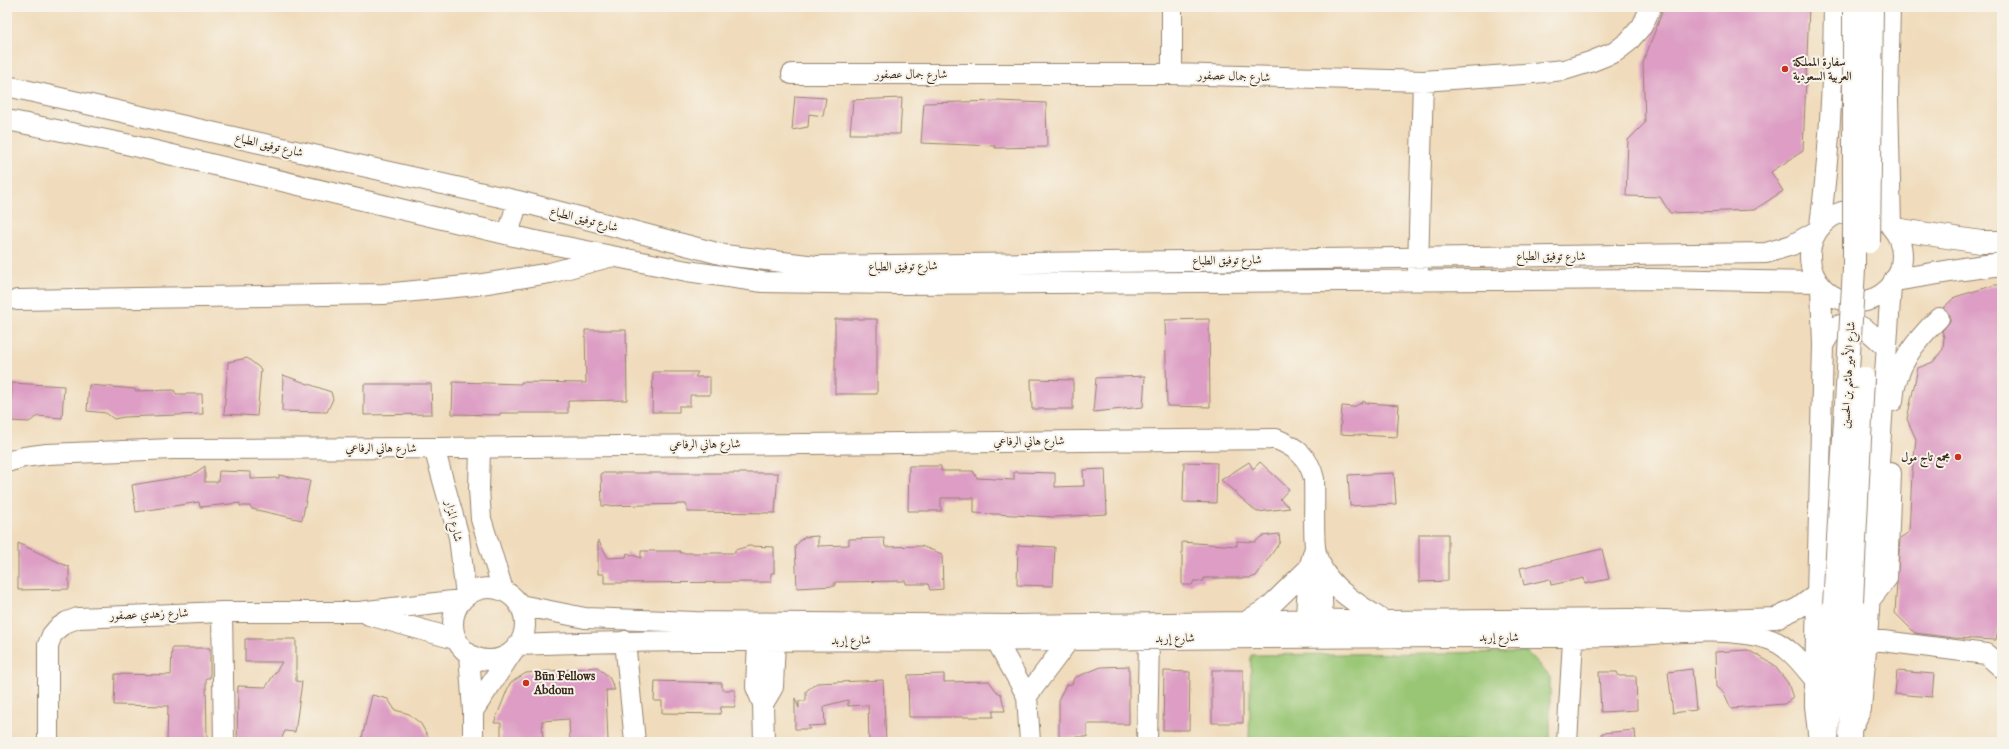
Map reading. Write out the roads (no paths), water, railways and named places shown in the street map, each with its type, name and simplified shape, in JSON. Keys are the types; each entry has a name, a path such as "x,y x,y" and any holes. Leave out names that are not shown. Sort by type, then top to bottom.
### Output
{"main road":[{"name":"شارع الأمير هاشم بن الحسين","path":"1850,736 1843,600 1854,269 1854,7"},
{"name":"شارع الأمير هاشم بن الحسين","path":"1827,742 1843,600 1871,192 1870,101 1872,7"},
{"path":"1892,227 1981,242 2002,242"},
{"path":"1893,283 1963,269 2002,264"}],"street":[{"path":"1172,7 1172,74"},
{"name":"شارع جمال عصفور","path":"792,74 1172,74 1422,81 1564,70 1615,52 1628,42 1642,26 1651,7"},
{"path":"1834,7 1832,100 1827,172 1818,229 1810,244 1809,257 1811,270 1819,285 1843,600 1867,639 1861,709 1850,736"},
{"path":"1890,7 1889,162 1892,227"},
{"path":"1418,281 1422,81"},
{"name":"شارع توفيق الطباع","path":"7,86 518,201 724,255 816,266 1419,256 1766,253 1792,245 1818,229"},
{"name":"شارع توفيق الطباع","path":"7,120 126,144 508,234 613,256 736,279 782,284 1653,279 1819,285"},
{"path":"1827,172 1839,182 1853,187 1866,184 1889,162"},
{"path":"508,234 518,201"},
{"path":"1818,229 1837,214 1856,210 1869,212 1881,217 1892,227 1900,243 1902,256 1900,268 1893,283 1886,347 1843,600 1814,680 1819,742"},
{"path":"17,300 384,294 476,285 550,273 613,256"},
{"path":"1819,285 1837,298 1856,302 1869,300 1881,295 1893,283"},
{"name":"شارع إربد","path":"515,648 625,641 1149,639 1314,628 1384,621 1565,629 1638,619 1695,621 1766,619 1784,615 1843,600 1887,578 1893,397 1899,372 1917,340 1938,318"},
{"path":"1823,345 1834,327 1851,323 1860,326 1886,347"},
{"name":"شارع هاني الرفاعي","path":"7,462 24,457 47,454 173,449 434,448 1276,438 1296,448 1312,469 1315,484 1314,628"},
{"path":"480,447 479,489 481,519 503,590"},
{"name":"شارع المزار","path":"434,448 459,537 464,598"},
{"path":"1245,622 1269,607 1315,560 1345,595 1384,621"},
{"path":"473,711 515,648 523,636 525,625 524,615 520,605 512,596 503,590 483,588 464,598 456,609 453,618 455,639 461,648 480,659 491,660 502,658 515,648"},
{"name":"شارع زهدي عصفور","path":"48,742 48,645 52,635 67,622 78,618 222,612 359,612 464,598"},
{"name":"شارع إربد","path":"520,605 585,618 695,622 1014,625 1245,622 1314,628 1565,629 1737,633 1764,637 1778,643 1799,660 1814,680"},
{"path":"222,612 224,742"},
{"name":"شارع زهدي عصفور","path":"359,612 455,639"},
{"path":"1565,629 1562,674 1569,694 1567,742"},
{"path":"1147,742 1149,639"},
{"path":"1867,639 1986,654 2002,668"},
{"path":"996,640 1027,696 1030,742"},
{"path":"1027,696 1069,640"},
{"path":"625,641 635,742"},
{"path":"764,742 763,704 756,687 766,641"},
{"path":"469,654 473,711 473,742"}],"place":[{"name":"سفارة المملكة العربية السعودية","path":"1785,69"},
{"name":"مجمع تاج مول","path":"1958,457"},
{"name":"Būn Fellows Abdoun","path":"526,683"}]}
